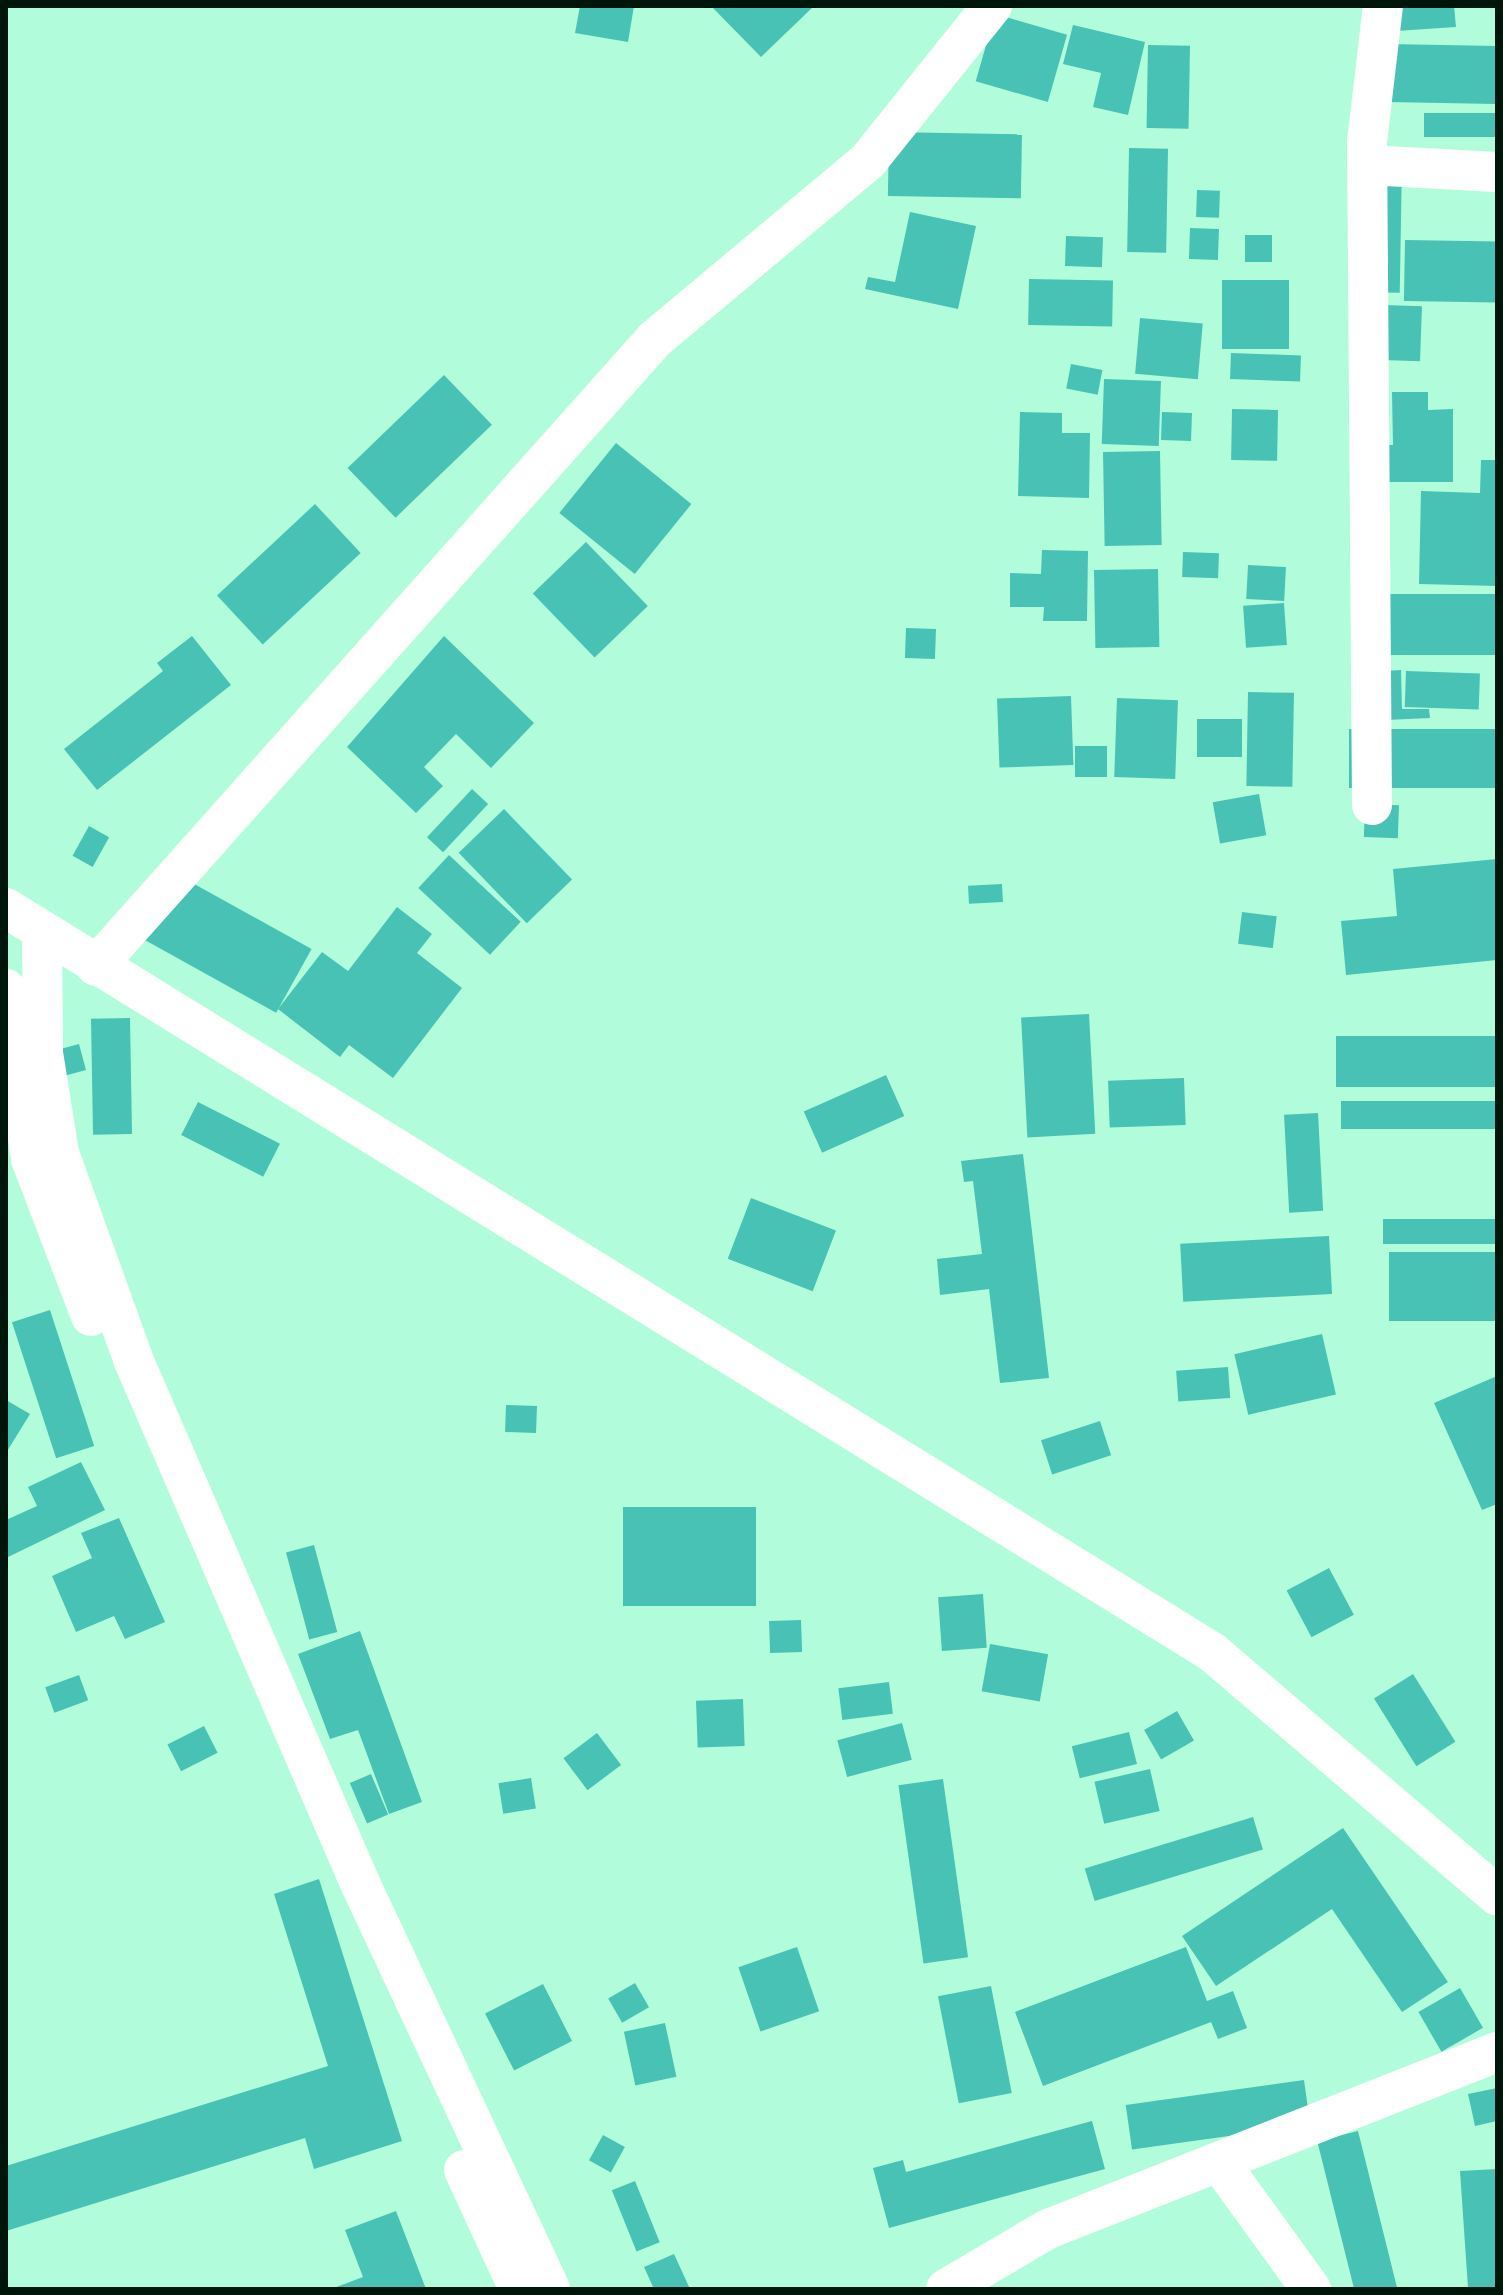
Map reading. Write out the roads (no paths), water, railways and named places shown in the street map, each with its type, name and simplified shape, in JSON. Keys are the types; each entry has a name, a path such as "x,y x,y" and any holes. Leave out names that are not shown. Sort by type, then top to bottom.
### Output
{"street":[{"path":"96,966 655,339 867,162 992,6"},
{"path":"1372,805 1367,165 1383,6"},
{"path":"1367,165 1497,172"},
{"path":"6,908 42,934 1212,1652 1497,1895"},
{"path":"42,934 41,1038 59,1153 133,1359 360,1883 550,2289"},
{"path":"6,989 31,1159 58,1236 519,2289"},
{"path":"946,2289 1048,2229 1497,2052"},
{"path":"1219,2162 1311,2289"}]}
